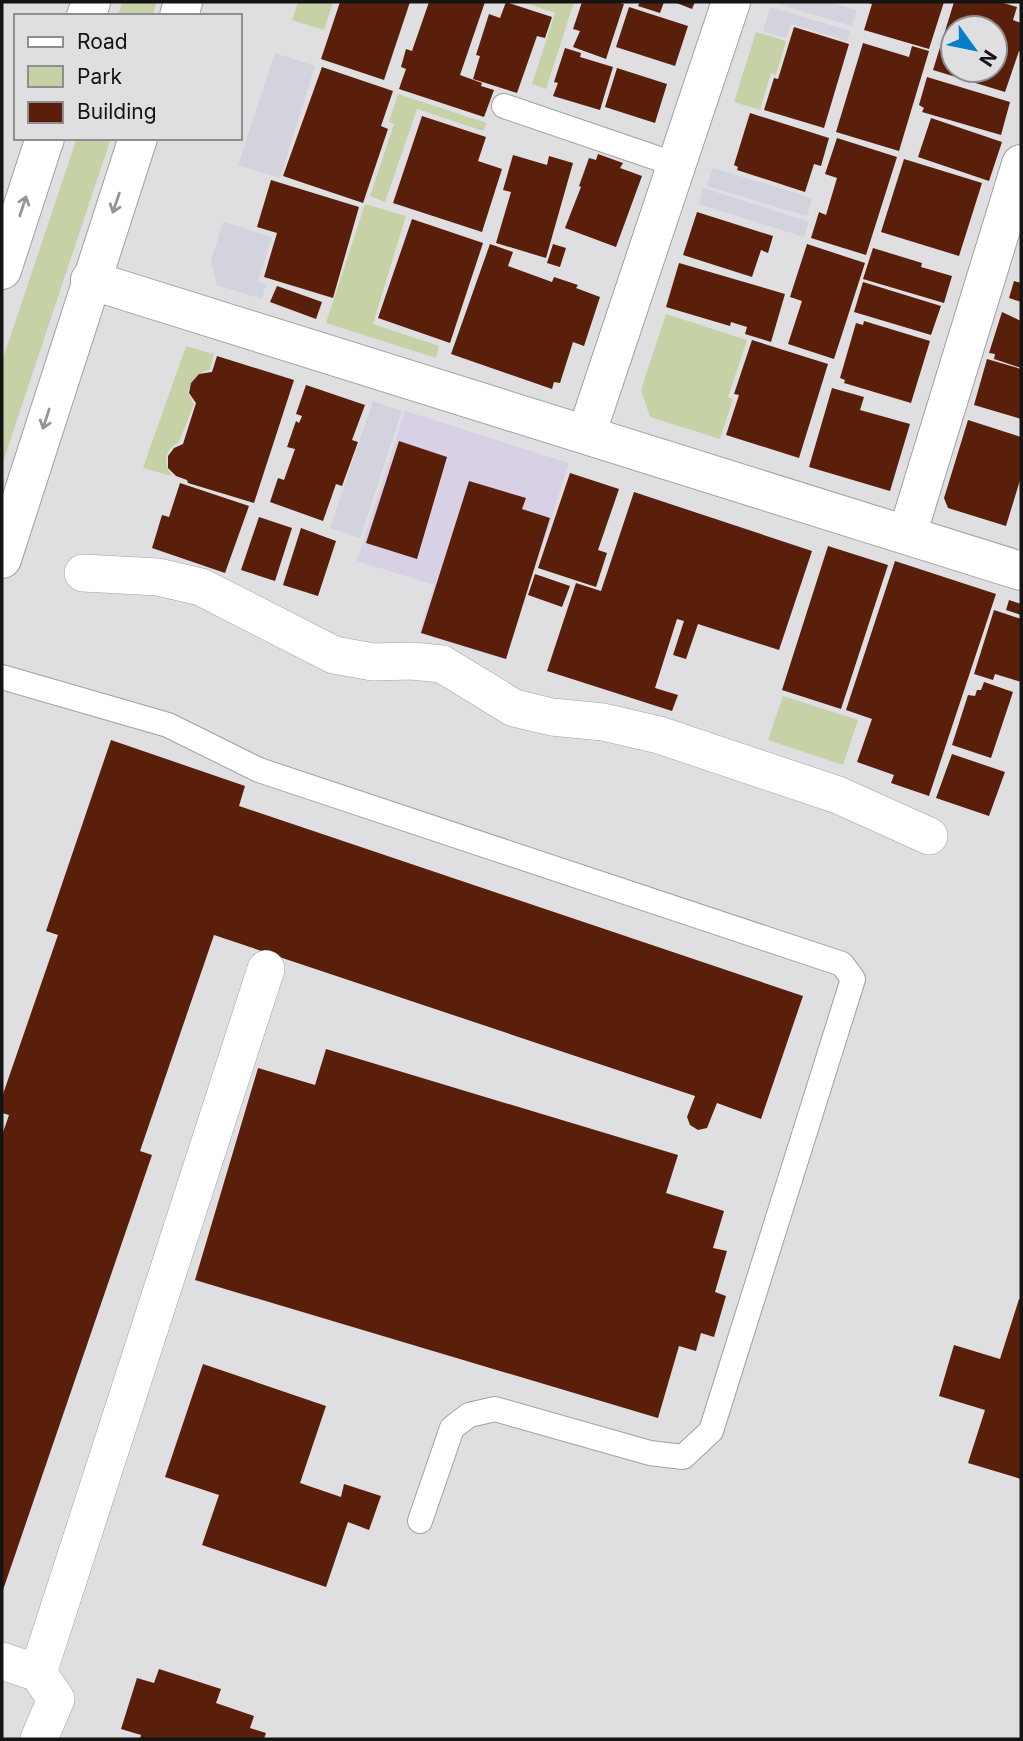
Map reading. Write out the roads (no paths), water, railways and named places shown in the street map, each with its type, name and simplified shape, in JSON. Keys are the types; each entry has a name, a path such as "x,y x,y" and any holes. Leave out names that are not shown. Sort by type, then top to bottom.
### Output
{"street":[{"path":"586,435 731,2"},
{"path":"3,260 44,140"},
{"path":"2,559 137,140"},
{"path":"906,535 1021,164"},
{"path":"90,280 1021,571"},
{"path":"83,573 158,577 201,587 334,655 373,662 412,661 442,664 514,708 552,717 603,722 659,735 838,794 929,836"},
{"path":"38,1673 266,969"},
{"path":"2,1661 38,1673 56,1699 39,1739"}],"lane":[{"path":"504,106 677,165"},
{"path":"2,677 168,725 259,770 842,964 853,979 711,1431 683,1457 650,1453 495,1409 469,1415 452,1428 420,1521"}]}
